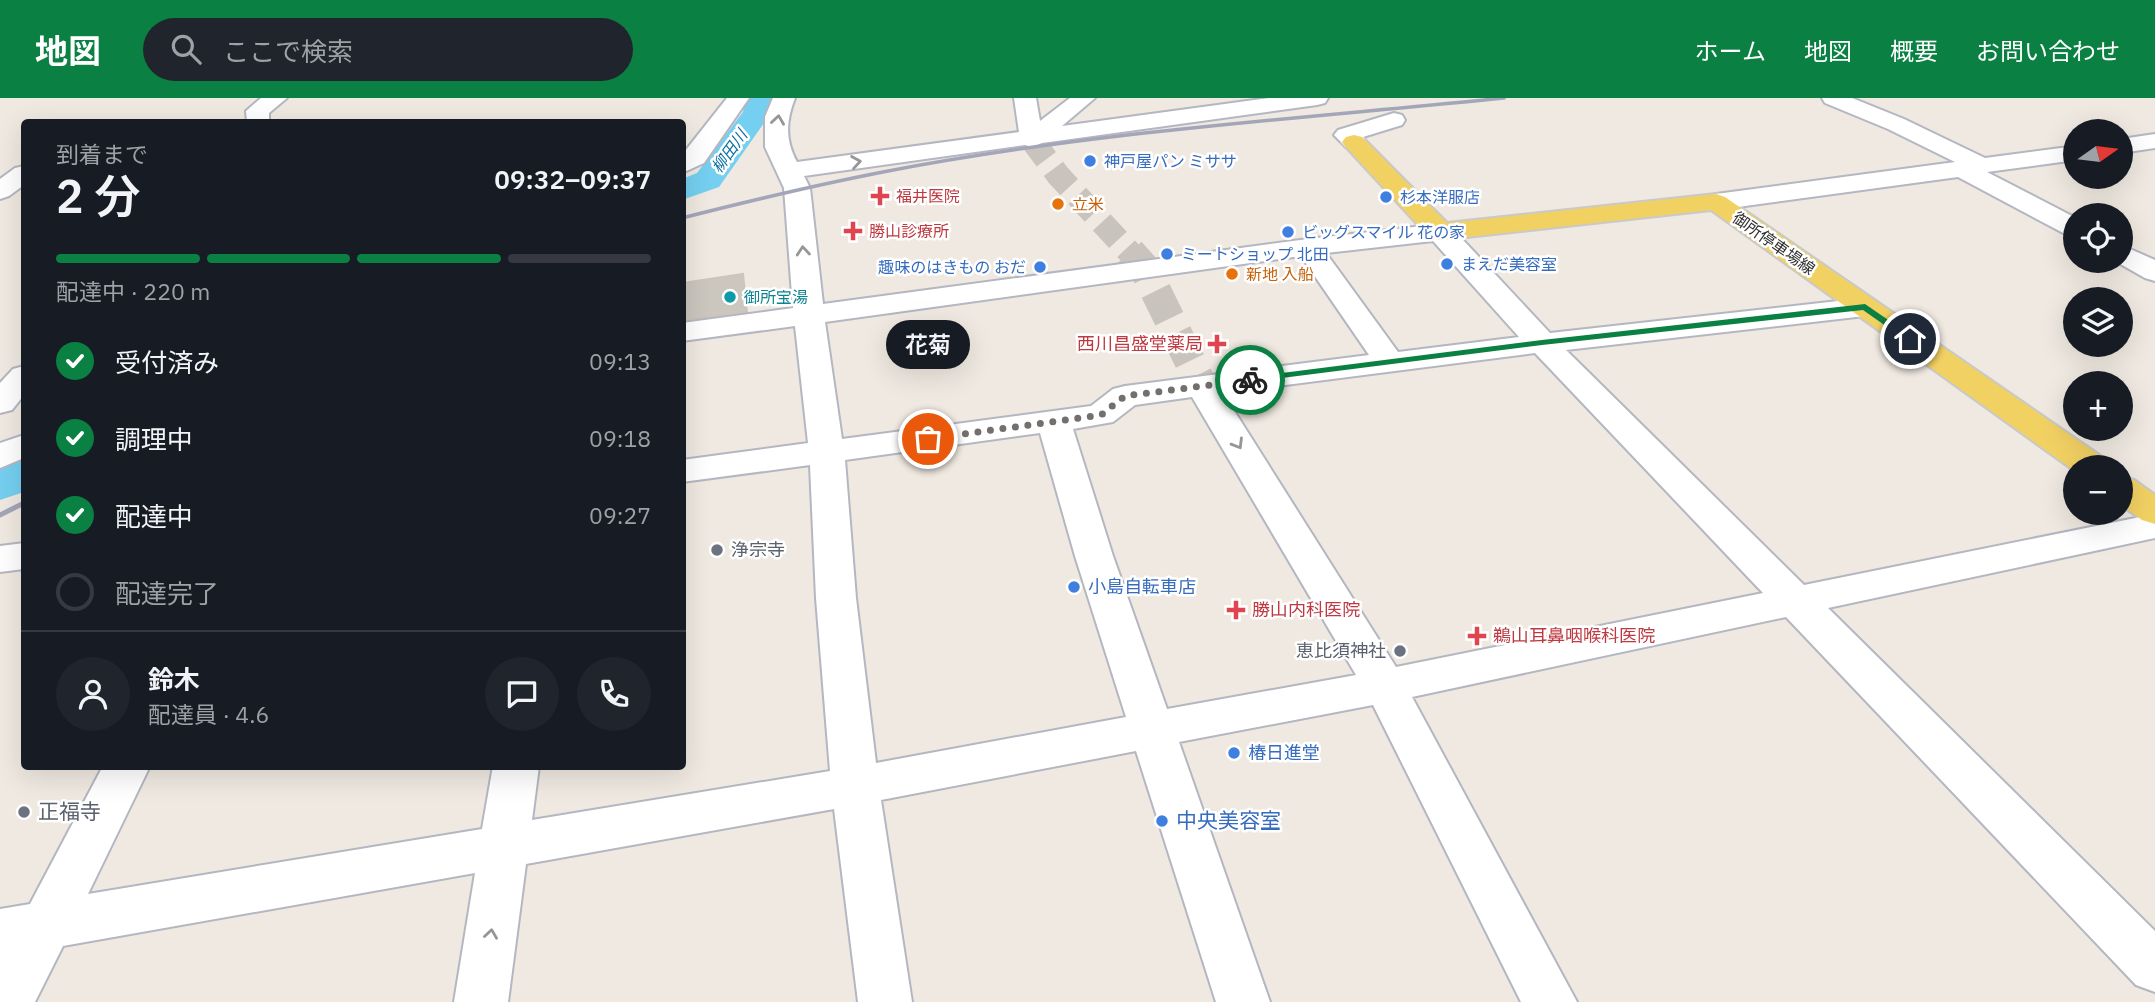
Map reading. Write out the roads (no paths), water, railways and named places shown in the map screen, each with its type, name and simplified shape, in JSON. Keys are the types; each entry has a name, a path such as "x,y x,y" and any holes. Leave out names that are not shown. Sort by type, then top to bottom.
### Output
{"main road":[{"path":"1354,142 1440,232"},
{"name":"御所停車場線","path":"1440,232 1716,202 2075,455"},
{"path":"2133,496 2155,512"}],"street":[{"path":"258,119 257,111 276,98"},
{"path":"686,164 695,158 738,98"},
{"path":"784,98 776,117 777,147 797,188 809,315 827,453 836,598 855,786 885,1002"},
{"path":"1025,98 1032,139"},
{"path":"1032,139 1083,98"},
{"path":"788,171 1032,139 1135,115 1317,98"},
{"path":"1833,98 1896,124 2063,221"},
{"path":"1354,142 1346,135 1394,120"},
{"path":"2133,144 2155,141"},
{"path":"1716,202 2063,155"},
{"path":"0,191 21,175"},
{"path":"686,331 1308,247 1440,232 1542,342 2155,967"},
{"path":"1308,247 1389,362"},
{"path":"2133,260 2155,272"},
{"path":"686,471 1101,415 1125,396 1542,342 1865,307"},
{"path":"0,403 21,379"},
{"path":"1202,386 1385,686 1550,1002"},
{"path":"1054,422 1094,556 1243,1002"},
{"path":"0,457 21,446"},
{"path":"23,929 855,786 1385,686 2155,526"},
{"path":"0,559 21,556"},
{"path":"7,1002 23,929 124,770"},
{"path":"481,1002 515,770"}],"waterway":[{"name":"柳田川","path":"686,188 708,180 757,113 760,98"},
{"name":"柳田川","path":"0,486 21,475"}],"tunnel":[{"path":"1032,140 1058,175 1131,254"},
{"path":"1130,252 1145,269 1202,386"}],"railway":[{"path":"686,217 782,193 960,158 1193,128 1504,98"},
{"path":"0,515 21,504"}],"place":[{"name":"神戸屋パン ミササ","path":"1090,161"},
{"name":"福井医院","path":"880,196"},
{"name":"杉本洋服店","path":"1386,197"},
{"name":"立米","path":"1058,204"},
{"name":"勝山診療所","path":"853,231"},
{"name":"ビッグスマイル 花の家","path":"1288,232"},
{"name":"ミートショップ 北田","path":"1167,254"},
{"name":"まえだ美容室","path":"1447,264"},
{"name":"趣味のはきもの おだ","path":"1040,267"},
{"name":"新地 入船","path":"1232,274"},
{"name":"御所宝湯","path":"730,297"},
{"name":"西川昌盛堂薬局","path":"1217,344"},
{"name":"花菊","path":"928,439"},
{"name":"浄宗寺","path":"717,550"},
{"name":"小島自転車店","path":"1074,587"},
{"name":"勝山内科医院","path":"1236,610"},
{"name":"鵜山耳鼻咽喉科医院","path":"1477,636"},
{"name":"恵比須神社","path":"1400,651"},
{"name":"椿日進堂","path":"1234,753"},
{"name":"正福寺","path":"24,812"},
{"name":"中央美容室","path":"1162,821"}]}
